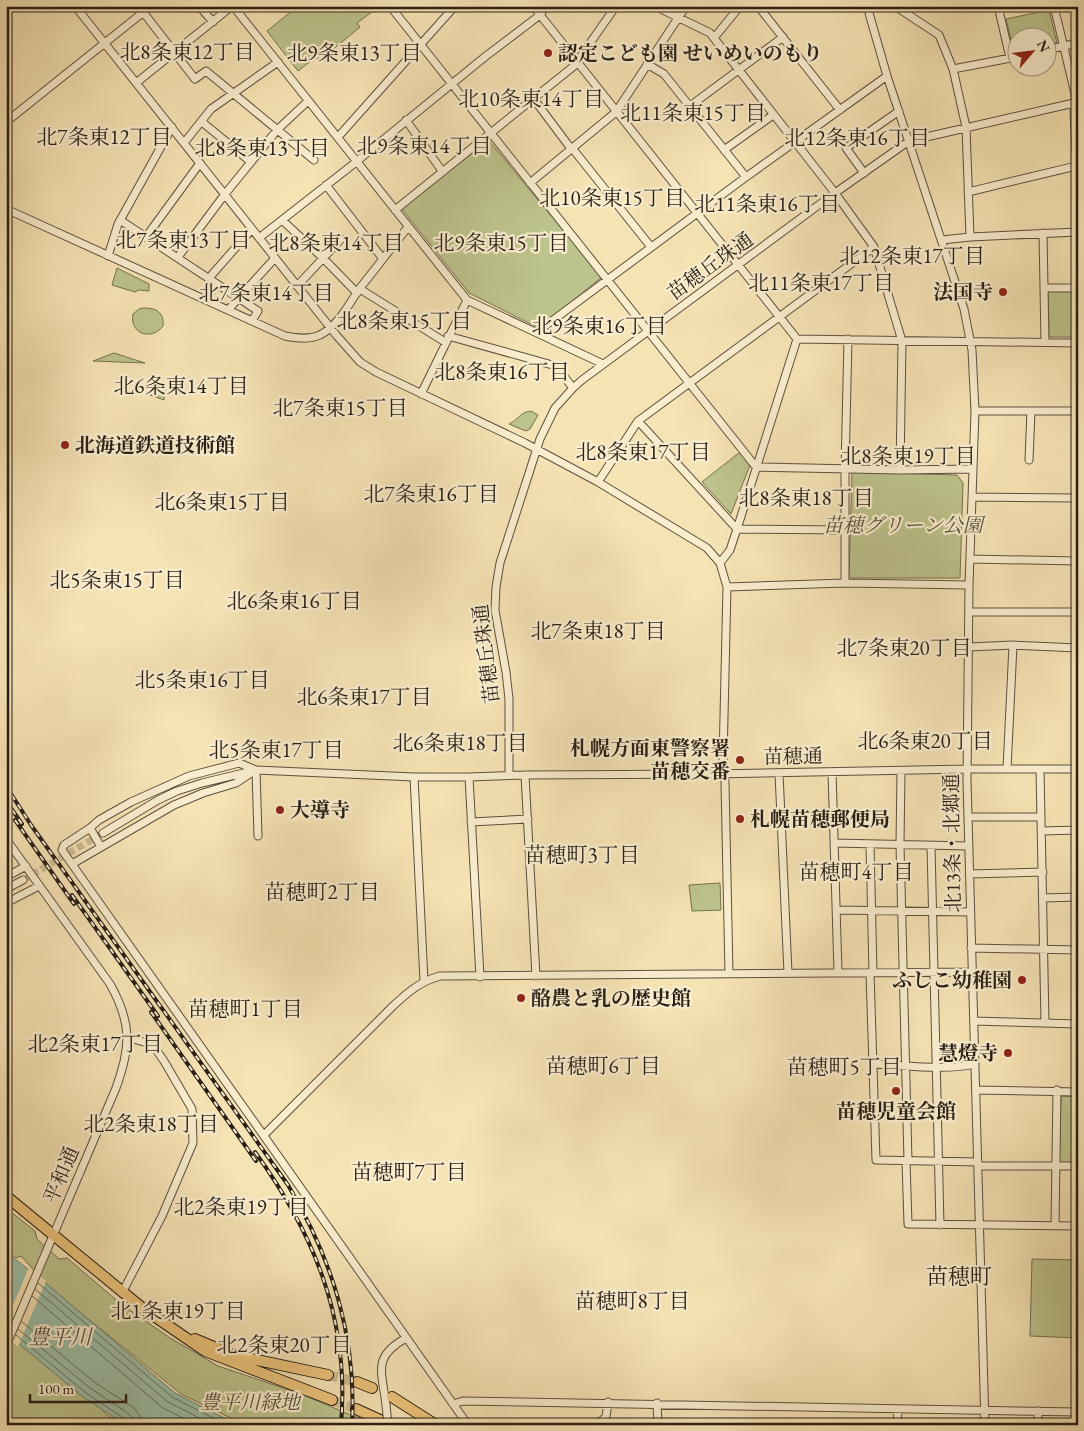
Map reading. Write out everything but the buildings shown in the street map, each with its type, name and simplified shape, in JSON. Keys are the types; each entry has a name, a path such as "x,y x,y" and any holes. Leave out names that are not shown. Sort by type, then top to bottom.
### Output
{"highway":[{"path":"6,1196 122,1292 205,1351 332,1400"},
{"path":"173,1330 233,1355 328,1375"},
{"path":"357,1382 372,1388"},
{"path":"389,1401 436,1425"},
{"path":"356,1409 384,1422"}],"street":[{"path":"75,6 274,258 360,362 421,394 525,442 598,482 707,548 720,563 727,586 724,773 729,974"},
{"path":"6,122 151,6"},
{"path":"199,6 213,22"},
{"path":"136,83 233,6 467,300 603,364"},
{"path":"390,6 756,468"},
{"path":"338,137 455,6"},
{"path":"533,6 797,339"},
{"path":"259,238 540,15 546,6"},
{"path":"395,210 574,66 616,6"},
{"path":"655,6 710,33 835,193 874,247 902,341 900,470"},
{"path":"530,183 616,112 686,6"},
{"path":"714,38 740,6"},
{"path":"758,6 840,110"},
{"name":"北13条・北郷通","path":"867,6 887,76 964,309 972,342 975,411 969,584 966,769 985,1425"},
{"path":"894,6 939,35 953,69 966,127 970,237"},
{"path":"998,6 1006,33"},
{"path":"1054,6 1077,102 1074,110 1078,196"},
{"path":"144,12 196,79 206,71 314,160"},
{"path":"690,106 784,37"},
{"path":"1056,48 1078,43"},
{"path":"953,69 1006,58"},
{"path":"184,143 211,109 278,62"},
{"path":"647,64 664,74 746,177"},
{"path":"537,332 746,177 887,76"},
{"path":"533,98 569,146 651,247"},
{"path":"178,257 225,194 277,130 308,101"},
{"name":"苗穂丘珠通","path":"509,775 510,699 495,610 496,587 500,564 540,439 555,408 573,388 603,364 909,140 1077,102"},
{"path":"864,173 846,148 899,111"},
{"path":"724,150 773,115"},
{"path":"406,120 442,171"},
{"path":"202,122 251,162"},
{"path":"108,256 120,220 172,127"},
{"path":"146,237 200,163"},
{"path":"968,192 1076,166"},
{"path":"326,185 383,259"},
{"path":"6,209 293,338 313,337 336,322 408,227"},
{"path":"120,220 258,311 252,321"},
{"path":"282,220 358,291 447,339 556,366 573,388"},
{"path":"209,278 252,229"},
{"path":"942,240 1078,232"},
{"path":"1043,233 1045,342"},
{"path":"298,286 341,239"},
{"path":"598,482 638,421 688,382 874,247"},
{"path":"228,310 274,258"},
{"path":"1044,288 1078,288"},
{"path":"421,394 467,300"},
{"path":"797,339 1078,343"},
{"path":"720,563 730,550 797,339"},
{"path":"845,583 848,339"},
{"path":"975,411 1078,410"},
{"path":"1029,460 1031,411"},
{"path":"638,421 737,529 846,530"},
{"path":"756,468 972,469"},
{"path":"972,497 1078,498"},
{"path":"970,559 1078,561"},
{"path":"727,586 845,583 969,584"},
{"path":"969,612 1078,612"},
{"path":"1007,769 1013,645"},
{"path":"969,647 1013,645 1078,648"},
{"path":"1078,754 1078,769"},
{"path":"256,770 239,763 189,776 130,802 99,820 64,845 62,850 468,1425"},
{"path":"1040,769 1045,1023"},
{"name":"苗穂通","path":"509,775 1078,769"},
{"path":"103,833 158,800 177,791 256,770 414,777 509,775"},
{"path":"256,770 258,836"},
{"path":"72,864 174,805 202,793 236,783 256,770"},
{"path":"901,771 900,845 907,1066 908,1224 1078,1226"},
{"path":"832,772 838,972"},
{"path":"779,773 788,973"},
{"path":"524,775 536,976"},
{"path":"414,777 424,981"},
{"path":"469,777 480,977"},
{"path":"968,817 1041,817"},
{"path":"471,822 528,819"},
{"path":"90,828 101,847"},
{"path":"1042,831 1078,830"},
{"name":"平和通","path":"6,839 110,984 124,1014 127,1037 124,1066 6,1346"},
{"path":"834,844 969,846"},
{"path":"870,844 876,1160 1078,1166"},
{"path":"931,846 940,1225"},
{"path":"6,877 26,866"},
{"path":"970,874 1043,872"},
{"path":"6,889 23,880"},
{"path":"6,903 39,886"},
{"path":"1044,898 1078,897"},
{"path":"837,910 970,912"},
{"path":"971,948 1078,950"},
{"path":"264,1135 414,987 424,981 440,976 973,972"},
{"path":"974,1021 1078,1024"},
{"path":"122,1292 162,1216 193,1143 194,1115 157,1050 147,1043 127,1037"},
{"path":"1078,1056 1078,1083"},
{"path":"873,1064 907,1066 966,1066 975,1064"},
{"path":"976,1090 1078,1091"},
{"path":"1055,1226 1057,1090"},
{"path":"384,1422 389,1401 381,1362 385,1354 406,1338"},
{"path":"453,1404 463,1400 1078,1412"},
{"path":"596,1425 606,1417 608,1402"},
{"path":"657,1403 658,1425"},
{"path":"897,1425 898,1409"},
{"path":"1038,1411 1038,1425"}],"green space":[{"path":"298,6 380,6 357,23 360,27 319,61 316,57 298,71 267,31"},
{"path":"1049,10 1053,28 1008,28 1006,19"},
{"path":"487,141 490,142 602,277 539,328 469,293 402,209"},
{"path":"117,268 149,284 149,291 139,290 135,292 112,285"},
{"path":"1075,290 1077,337 1049,337 1048,291"},
{"path":"143,308 156,310 161,314 163,326 158,331 148,334 142,333 134,326 133,314"},
{"path":"114,353 145,363 93,361"},
{"path":"155,381 166,385 164,400 150,395"},
{"path":"531,411 538,415 530,429 526,431 509,424 524,413"},
{"path":"740,452 750,465 731,514 702,482"},
{"name":"苗穂グリーン公園","path":"852,472 957,475 963,483 960,578 849,578"},
{"path":"720,883 721,910 692,911 689,885"},
{"path":"1062,1096 1078,1097 1078,1164 1059,1163"},
{"name":"豊平川緑地","path":"6,1208 35,1231 37,1239 59,1259 67,1258 121,1304 170,1338 218,1366 301,1394 375,1425 245,1425 181,1394 51,1289 21,1256 16,1258 6,1250"},
{"path":"1032,1259 1078,1260 1078,1338 1030,1336"},
{"path":"6,1325 72,1377 107,1415 124,1425 6,1425"}],"water":[{"name":"豊平川","path":"6,1252 48,1285 175,1393 238,1425 126,1425 83,1397 6,1333"}],"pier":[{"path":"29,1267 46,1281 18,1347 6,1336 6,1322"}],"tunnel":[{"path":"23,880 103,833"},
{"path":"328,1375 357,1382"},
{"path":"332,1400 356,1409"}],"railway":[{"path":"6,786 31,825 288,1185 304,1213 329,1270 346,1330 352,1392 352,1425"},
{"path":"6,801 22,824"},
{"path":"15,820 74,904"},
{"path":"72,895 158,1016"},
{"path":"151,1012 256,1161"},
{"path":"255,1152 295,1215 311,1247 324,1281 334,1315 340,1350 342,1387 341,1425"}],"place":[{"name":"認定こども園 せいめいのもり","path":"548,53"},
{"name":"法国寺","path":"1003,292"},
{"name":"北海道鉄道技術館","path":"65,445"},
{"name":"札幌方面東警察署 苗穂交番","path":"740,760"},
{"name":"大導寺","path":"280,810"},
{"name":"札幌苗穂郵便局","path":"740,819"},
{"name":"ふしこ幼稚園","path":"1022,980"},
{"name":"酪農と乳の歴史館","path":"521,998"},
{"name":"慧燈寺","path":"1008,1053"},
{"name":"苗穂児童会館","path":"896,1091"}],"district":[{"name":"北8条東12丁目","path":"187,52"},
{"name":"北9条東13丁目","path":"354,53"},
{"name":"北10条東14丁目","path":"531,99"},
{"name":"北11条東15丁目","path":"693,113"},
{"name":"北7条東12丁目","path":"104,137"},
{"name":"北12条東16丁目","path":"857,138"},
{"name":"北9条東14丁目","path":"424,146"},
{"name":"北8条東13丁目","path":"262,148"},
{"name":"北10条東15丁目","path":"612,198"},
{"name":"北11条東16丁目","path":"767,204"},
{"name":"北7条東13丁目","path":"183,240"},
{"name":"北8条東14丁目","path":"336,243"},
{"name":"北9条東15丁目","path":"501,243"},
{"name":"北12条東17丁目","path":"912,256"},
{"name":"北11条東17丁目","path":"821,283"},
{"name":"北7条東14丁目","path":"266,293"},
{"name":"北8条東15丁目","path":"404,321"},
{"name":"北9条東16丁目","path":"599,326"},
{"name":"北8条東16丁目","path":"502,372"},
{"name":"北6条東14丁目","path":"181,386"},
{"name":"北7条東15丁目","path":"340,408"},
{"name":"北8条東17丁目","path":"643,452"},
{"name":"北8条東19丁目","path":"908,456"},
{"name":"北7条東16丁目","path":"431,494"},
{"name":"北8条東18丁目","path":"806,498"},
{"name":"北6条東15丁目","path":"222,502"},
{"name":"北5条東15丁目","path":"117,580"},
{"name":"北6条東16丁目","path":"294,601"},
{"name":"北7条東18丁目","path":"598,631"},
{"name":"北7条東20丁目","path":"904,648"},
{"name":"北5条東16丁目","path":"202,680"},
{"name":"北6条東17丁目","path":"364,697"},
{"name":"北6条東20丁目","path":"925,741"},
{"name":"北6条東18丁目","path":"460,743"},
{"name":"北5条東17丁目","path":"276,750"},
{"name":"苗穂町3丁目","path":"582,855"},
{"name":"苗穂町4丁目","path":"856,872"},
{"name":"苗穂町2丁目","path":"322,892"},
{"name":"苗穂町1丁目","path":"245,1009"},
{"name":"北2条東17丁目","path":"95,1044"},
{"name":"苗穂町6丁目","path":"603,1066"},
{"name":"苗穂町5丁目","path":"844,1067"},
{"name":"北2条東18丁目","path":"151,1124"},
{"name":"苗穂町7丁目","path":"409,1172"},
{"name":"北2条東19丁目","path":"241,1207"},
{"name":"苗穂町","path":"959,1276"},
{"name":"苗穂町8丁目","path":"632,1301"},
{"name":"北1条東19丁目","path":"178,1311"},
{"name":"北2条東20丁目","path":"284,1345"}]}
